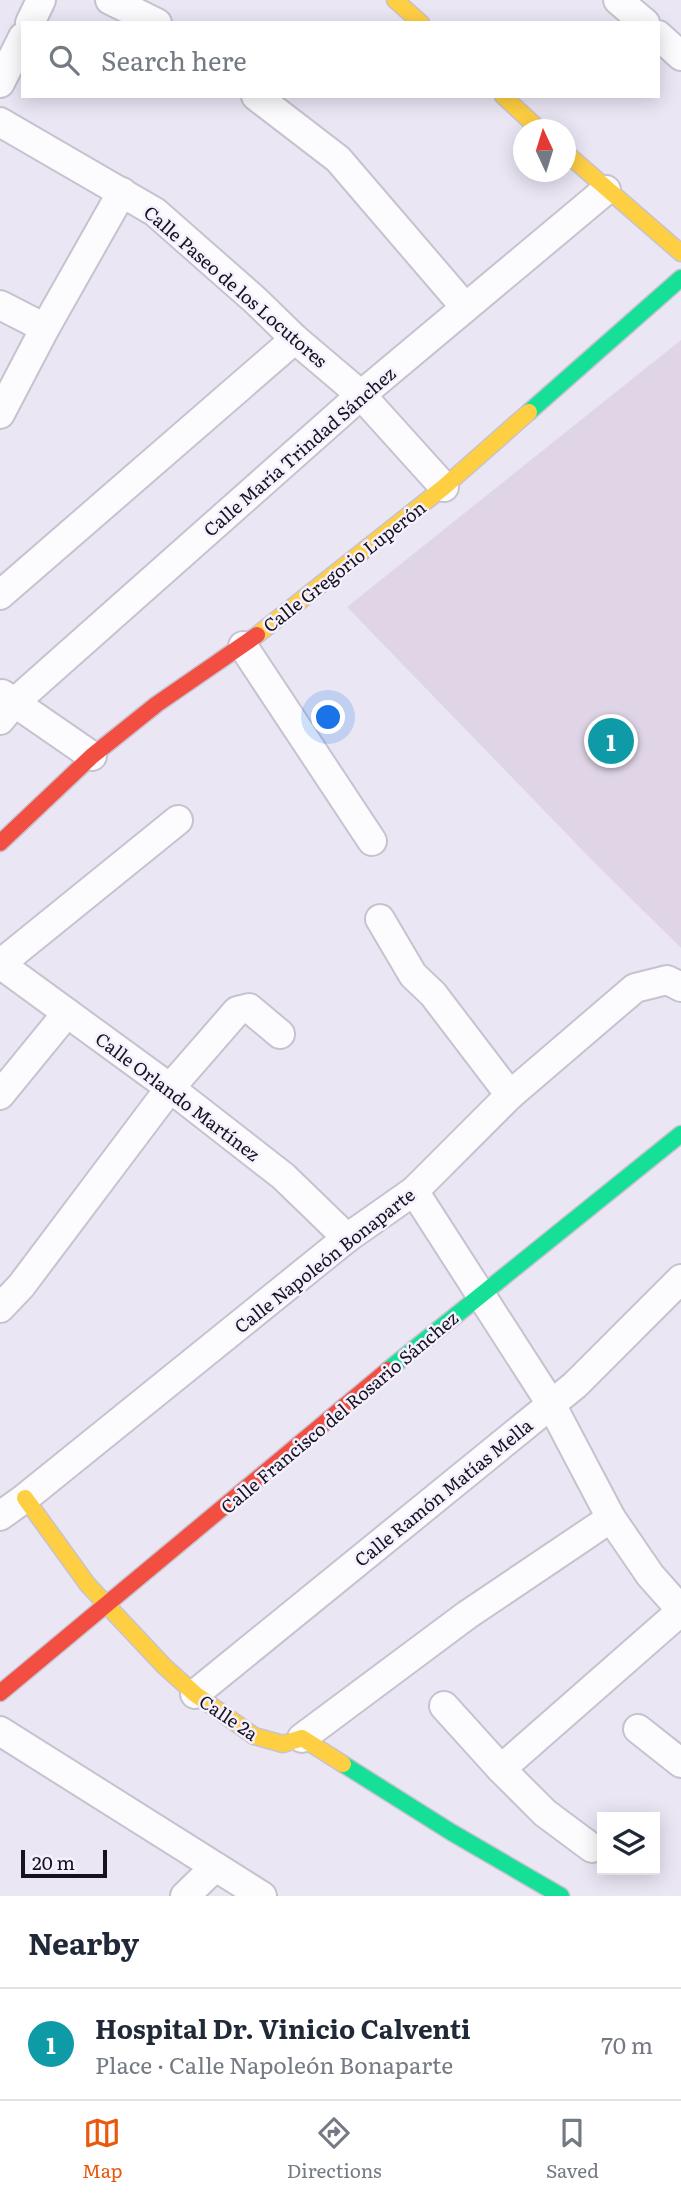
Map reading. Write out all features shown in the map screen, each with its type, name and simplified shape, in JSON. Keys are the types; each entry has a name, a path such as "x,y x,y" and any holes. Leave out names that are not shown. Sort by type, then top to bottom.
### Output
{"street":[{"path":"31,21 41,0"},
{"path":"110,0 153,21"},
{"path":"395,0 419,21"},
{"path":"660,37 681,56"},
{"path":"0,83 21,41"},
{"path":"259,98 338,159 465,307"},
{"path":"505,98 528,119"},
{"name":"Calle Paseo de los Locutores","path":"0,121 156,212 295,339 361,395 444,487"},
{"path":"576,163 681,253"},
{"name":"Calle María Trindad Sánchez","path":"5,705 361,395 606,190"},
{"path":"0,414 122,192"},
{"name":"Calle Gregorio Luperón","path":"0,844 92,756 157,705 243,646 444,487 681,278"},
{"path":"0,305 45,328"},
{"path":"0,594 295,339"},
{"path":"243,646 372,841"},
{"path":"5,705 92,756"},
{"path":"0,964 178,820"},
{"path":"380,919 413,975 433,994 510,1095"},
{"name":"Calle Orlando Martínez","path":"0,964 170,1087 284,1176 347,1238"},
{"name":"Calle Napoleón Bonaparte","path":"0,1516 26,1498 347,1238 414,1191 510,1095 635,988 667,980 681,987"},
{"path":"0,1308 21,1286 170,1087 237,1011 249,1008 280,1034"},
{"path":"0,1095 67,1013"},
{"name":"Calle Francisco del Rosario Sánchez","path":"0,1693 480,1294 681,1135"},
{"path":"414,1191 551,1404 611,1518 650,1575 681,1611 501,1769"},
{"name":"Calle Ramón Matías Mella","path":"195,1694 575,1385 681,1279"},
{"name":"Calle 2a","path":"26,1498 88,1585 164,1666 195,1694 254,1736 283,1744 302,1738"},
{"path":"561,1896 451,1832 302,1738 467,1615 611,1518"},
{"path":"444,1706 545,1813 592,1848"},
{"path":"638,1730 681,1763"},
{"path":"4,1742 262,1896"},
{"path":"185,1896 215,1867"}],"shaded area":[{"path":"681,340 681,948 347,607"}],"traffic: fast":[{"path":"529,412 681,278"},
{"path":"388,1370 681,1134"},
{"path":"343,1764 451,1832 561,1896"}],"traffic: slow":[{"path":"395,0 419,21"},
{"path":"505,98 528,119"},
{"path":"576,162 681,253"},
{"path":"257,635 444,487 529,412"},
{"path":"25,1498 88,1585 164,1666 195,1694 254,1736 283,1744 302,1738 343,1764"}],"traffic: jam":[{"path":"0,843 92,756 157,704 257,635"},
{"path":"0,1693 388,1370"}],"place":[{"name":"Hospital Dr. Vinicio Calventi","path":"611,741"}]}
